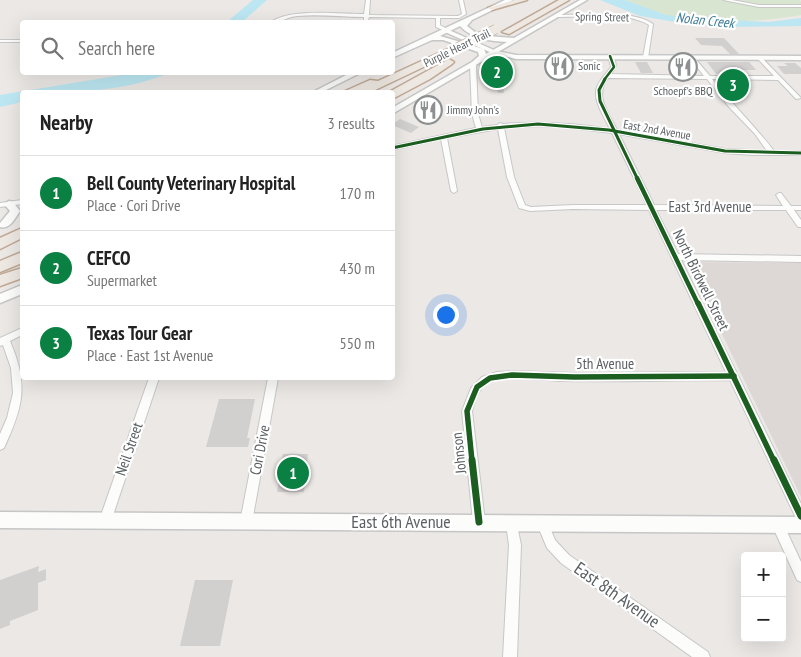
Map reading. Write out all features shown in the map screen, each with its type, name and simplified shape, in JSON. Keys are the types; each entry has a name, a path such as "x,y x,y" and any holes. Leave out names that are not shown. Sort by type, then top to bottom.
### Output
{"highway":[{"path":"492,8 523,0"},
{"name":"Purple Heart Trail","path":"368,90 496,28 548,0"},
{"name":"Purple Heart Trail","path":"390,90 449,62 565,0"},
{"path":"542,25 574,0"},
{"path":"395,74 432,60"},
{"path":"395,94 428,77 449,62"},
{"path":"353,90 393,75"},
{"path":"0,244 20,234"},
{"path":"0,254 20,245"},
{"path":"0,267 20,258"},
{"path":"0,282 20,274"}],"main road":[{"path":"395,55 510,0"},
{"path":"395,110 584,0"},
{"path":"472,18 463,26 468,31 499,40 515,40"},
{"path":"430,38 444,38 480,51 482,56 473,65"},
{"path":"321,90 353,75"},
{"path":"2,226 15,211 4,204"},
{"path":"2,226 20,219"},
{"path":"0,299 20,289"},
{"name":"East 6th Avenue","path":"0,520 801,525"}],"street":[{"path":"366,20 368,0"},
{"path":"277,20 297,15 438,19 459,17 464,14 461,0"},
{"path":"725,0 752,5 801,6"},
{"path":"788,6 801,1"},
{"name":"Spring Street","path":"558,16 626,16 646,20 651,25 646,57"},
{"path":"438,19 438,26 502,48 534,56"},
{"path":"450,29 494,52 516,57 801,58"},
{"path":"0,40 20,41"},
{"name":"North Birdwell Street","path":"610,56 614,67 598,89 598,97 801,516"},
{"path":"692,57 772,153"},
{"path":"760,58 798,98"},
{"path":"473,65 474,114 479,129"},
{"path":"607,76 779,78"},
{"name":"East 2nd Avenue","path":"395,147 500,125 552,124 615,132 727,151 801,153"},
{"name":"East 3rd Avenue","path":"500,125 506,158 518,198 522,206 530,209 652,207 801,208"},
{"path":"444,137 454,191"},
{"path":"779,195 801,225"},
{"path":"4,204 20,202"},
{"path":"676,257 801,258"},
{"path":"0,446 14,414 19,394 12,353 3,341 20,332"},
{"name":"5th Avenue","path":"478,384 489,378 504,375 549,377 734,376"},
{"name":"Neil Street","path":"105,521 153,380"},
{"name":"Cori Drive","path":"246,522 273,380"},
{"name":"Johnson","path":"478,384 471,395 467,410 479,522"},
{"path":"510,657 515,545 512,524"},
{"name":"East 8th Avenue","path":"542,524 551,544 565,559 703,657"},
{"path":"778,525 801,576"}],"shaded area":[{"path":"687,262 801,263 801,497"}],"green space":[{"path":"626,0 798,0 801,1 801,15 751,21 698,20 666,15"}],"water":[{"path":"253,0 267,0 244,20 229,20"},
{"name":"Nolan Creek","path":"600,0 625,0 666,15 703,19 769,22 801,18 801,26 730,27 676,22 640,16"},
{"path":"122,75 164,75 151,80 115,88 97,90 30,90"},
{"path":"20,92 20,102 0,107 0,95"}],"building":[{"path":"695,38 724,38 739,54 730,54 722,46 701,45"},
{"path":"486,62 500,68 504,93 498,93 496,85 498,85 492,71 479,66"},
{"name":"Sonic","path":"551,62 563,62 566,71 554,71"},
{"path":"635,62 647,62 653,73 641,73"},
{"name":"Schoepf's BBQ","path":"670,62 690,63 697,73 684,74 682,71 676,71"},
{"path":"707,62 749,62 756,70 733,70 737,74 716,74"},
{"path":"784,63 795,63 801,68 801,74 784,74 777,66 788,66"},
{"name":"Jimmy John's","path":"429,104 440,109 428,117 416,111"},
{"path":"400,119 419,127 411,133 395,126 395,123"},
{"path":"219,399 255,399 247,438 250,438 248,447 206,447"},
{"path":"283,454 308,454 304,492 277,492"},
{"path":"39,566 38,572 46,569 46,580 38,583 38,610 10,621 10,625 0,629 0,580"},
{"path":"195,580 233,580 220,646 180,646"}],"cycle path":[{"path":"610,56 614,67 600,86 600,101 801,516"},
{"path":"395,147 501,126 538,124 609,130 725,151 801,153"},
{"path":"479,522 467,411 474,391 485,380 504,375 543,377 734,376"}],"place":[{"name":"Sonic","path":"559,66"},
{"name":"Schoepf's BBQ","path":"683,67"},
{"name":"CEFCO","path":"497,72"},
{"name":"Texas Tour Gear","path":"733,85"},
{"name":"Jimmy John's","path":"428,110"},
{"name":"Bell County Veterinary Hospital","path":"293,473"}]}
